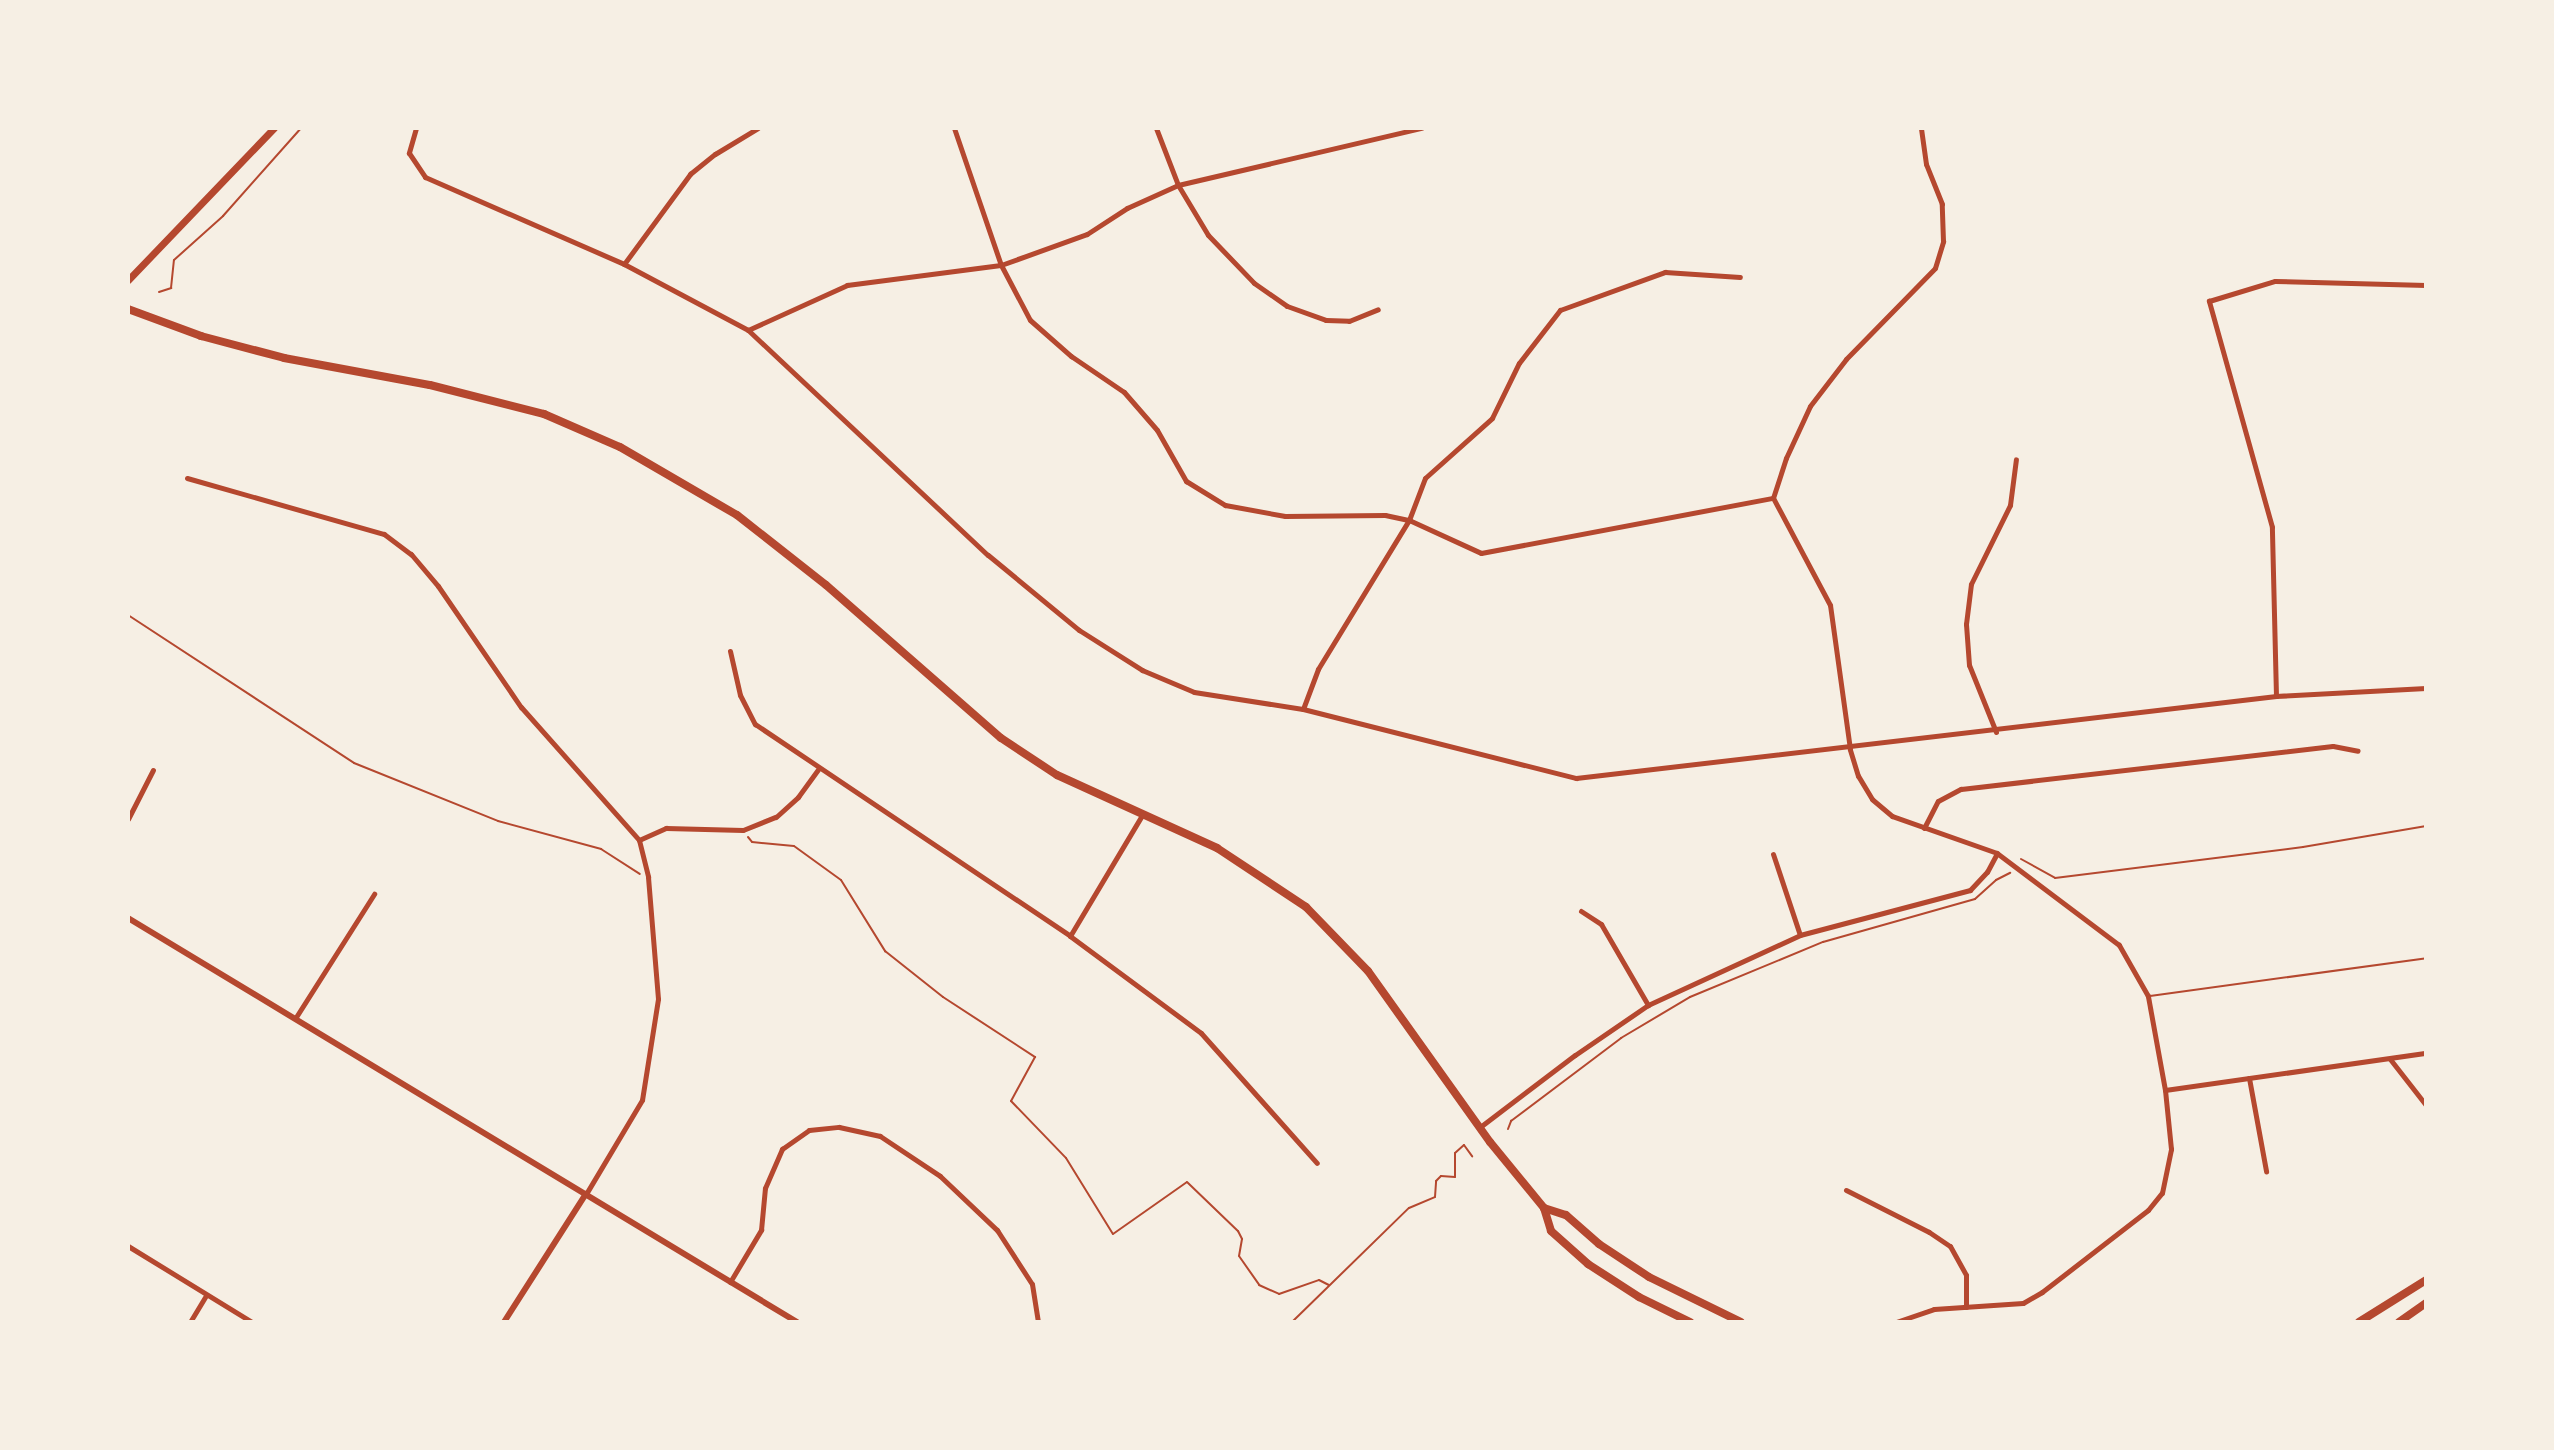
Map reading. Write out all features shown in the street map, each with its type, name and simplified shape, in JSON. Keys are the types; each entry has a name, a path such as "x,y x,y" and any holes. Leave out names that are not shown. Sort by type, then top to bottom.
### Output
{"main road":[{"path":"128,280 274,128"},
{"path":"128,309 201,336 284,358 489,398 544,414 620,447 737,515 826,585 1001,738 1057,775 1217,848 1306,907 1368,971 1480,1127 1544,1208 1551,1231 1588,1264 1639,1297 1690,1322"},
{"path":"1544,1208 1566,1215 1599,1244 1649,1277 1741,1322"},
{"path":"2359,1322 2426,1280"},
{"path":"2399,1322 2426,1303"}],"street":[{"path":"416,128 409,153 425,177 624,264 748,330 988,555 1079,630 1142,670 1194,692 1303,709 1576,778 1996,732 2276,696 2426,688"},
{"path":"624,264 690,174 758,128"},
{"path":"954,128 1001,265 1030,320 1071,356 1124,392 1157,430 1186,481 1225,505 1285,516 1385,515 1409,520 1481,553 1773,498"},
{"path":"1156,128 1178,185 1208,235 1254,283 1287,306 1326,320 1349,321 1378,309"},
{"path":"748,330 847,285 1001,265 1087,234 1127,208 1178,185 1421,128"},
{"path":"1896,1322 1934,1309 2004,1306 2034,1297 2148,1210 2162,1193 2169,1171 2171,1149 2165,1090 2148,996 2119,945 1997,853 1892,816 1872,799 1858,776 1850,749 1830,605 1773,498 1786,458 1810,406 1846,359 1935,268 1943,241 1942,204 1926,164 1921,128"},
{"path":"1303,709 1318,669 1409,520 1425,478 1492,418 1519,363 1560,310 1665,272 1740,277"},
{"path":"2276,696 2272,527 2209,301 2275,281 2426,285"},
{"path":"1996,732 1969,665 1966,624 1971,584 2010,505 2016,459"},
{"path":"187,478 384,534 411,554 438,586 521,707 639,840 648,877 658,999 642,1100 504,1322"},
{"path":"730,651 740,695 755,724 1070,936 1201,1033 1317,1163"},
{"path":"1924,828 1938,801 1961,789 2333,746 2358,751"},
{"path":"639,840 666,828 743,830 776,817 798,797 819,769"},
{"path":"128,819 153,770"},
{"path":"1070,936 1142,815"},
{"path":"1480,1127 1575,1055 1648,1005 1722,968 1800,935 1970,890 1987,872 1997,853"},
{"path":"1773,854 1800,935"},
{"path":"296,1017 374,894"},
{"path":"1581,911 1601,924 1648,1005"},
{"path":"128,918 797,1322"},
{"path":"2165,1090 2426,1053"},
{"path":"2390,1059 2426,1105"},
{"path":"2249,1078 2266,1171"},
{"path":"730,1282 761,1230 765,1188 782,1149 809,1130 839,1127 880,1136 928,1168 997,1230 1032,1284 1038,1322"},
{"path":"1846,1190 1950,1246 1966,1275 1966,1307"},
{"path":"128,1246 252,1322"},
{"path":"190,1322 206,1295"}],"lane":[{"path":"2148,996 2426,958"}],"path":[{"path":"159,292 171,288 174,260 223,216 301,128"},
{"path":"128,615 354,763 498,821 601,849 648,877"},
{"path":"1508,1129 1511,1121 1621,1038 1690,997 1757,966 1823,942 1975,899 1996,880 2010,875 2022,858 2055,878 2289,849 2426,826"},
{"path":"743,830 752,842 794,846 841,880 885,951 943,997 1035,1057 1011,1101 1066,1158 1113,1234 1187,1182 1238,1231 1242,1239 1239,1256 1259,1285 1279,1294 1319,1280 1329,1285"},
{"path":"1292,1322 1409,1208 1435,1197 1436,1181 1441,1176 1455,1177 1455,1153 1464,1145 1472,1156"}]}
